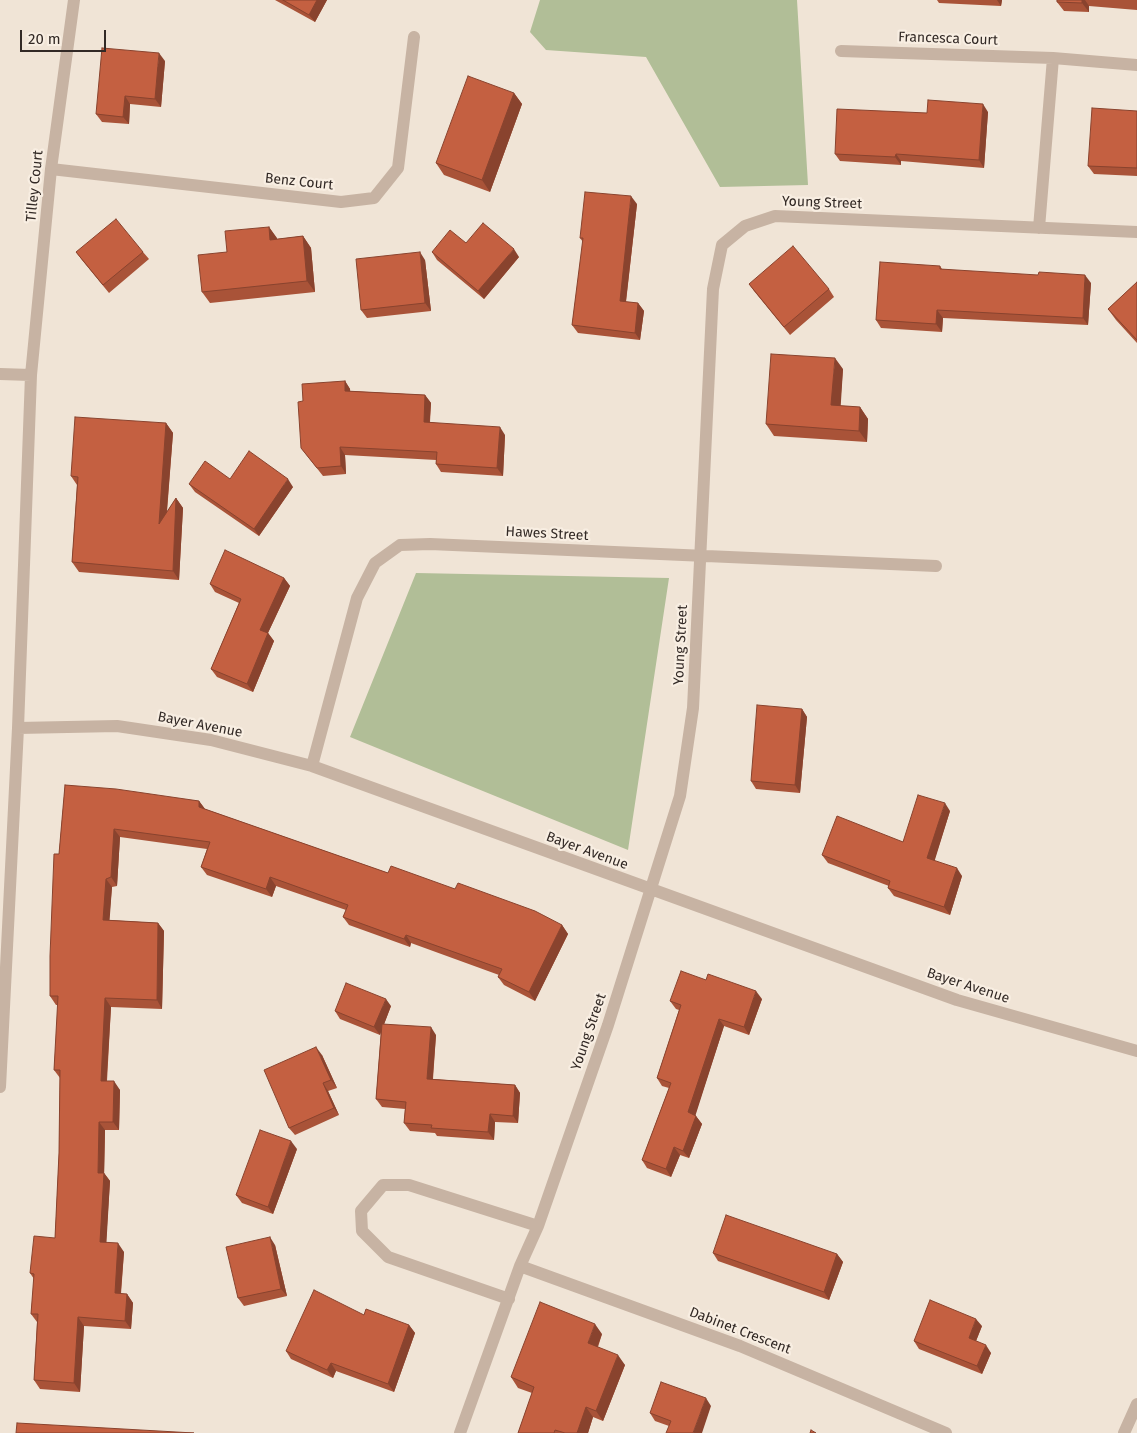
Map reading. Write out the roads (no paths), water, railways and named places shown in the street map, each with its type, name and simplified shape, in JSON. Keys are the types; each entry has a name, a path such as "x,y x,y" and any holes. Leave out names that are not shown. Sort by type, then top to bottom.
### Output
{"street":[{"name":"Tilley Court","path":"0,1087 18,728 31,375 51,169 74,0"},
{"name":"Benz Court","path":"51,169 341,202 374,198 398,168 414,37"},
{"name":"Francesca Court","path":"841,51 1053,58 1137,64"},
{"path":"1039,228 1053,58"},
{"name":"Young Street","path":"460,1433 520,1266 538,1226 652,891 682,787 693,708 713,289 722,245 744,226 775,216 1137,232"},
{"path":"0,374 31,375"},
{"name":"Hawes Street","path":"312,766 357,598 375,563 400,545 430,544 936,566"},
{"name":"Bayer Avenue","path":"18,728 117,726 211,740 312,766 652,891 957,1000 1137,1051"},
{"path":"509,1299 388,1257 362,1230 361,1210 383,1185 409,1185 538,1226"},
{"name":"Dabinet Crescent","path":"520,1266 740,1346 946,1433"},
{"path":"1124,1433 1137,1404"}]}
